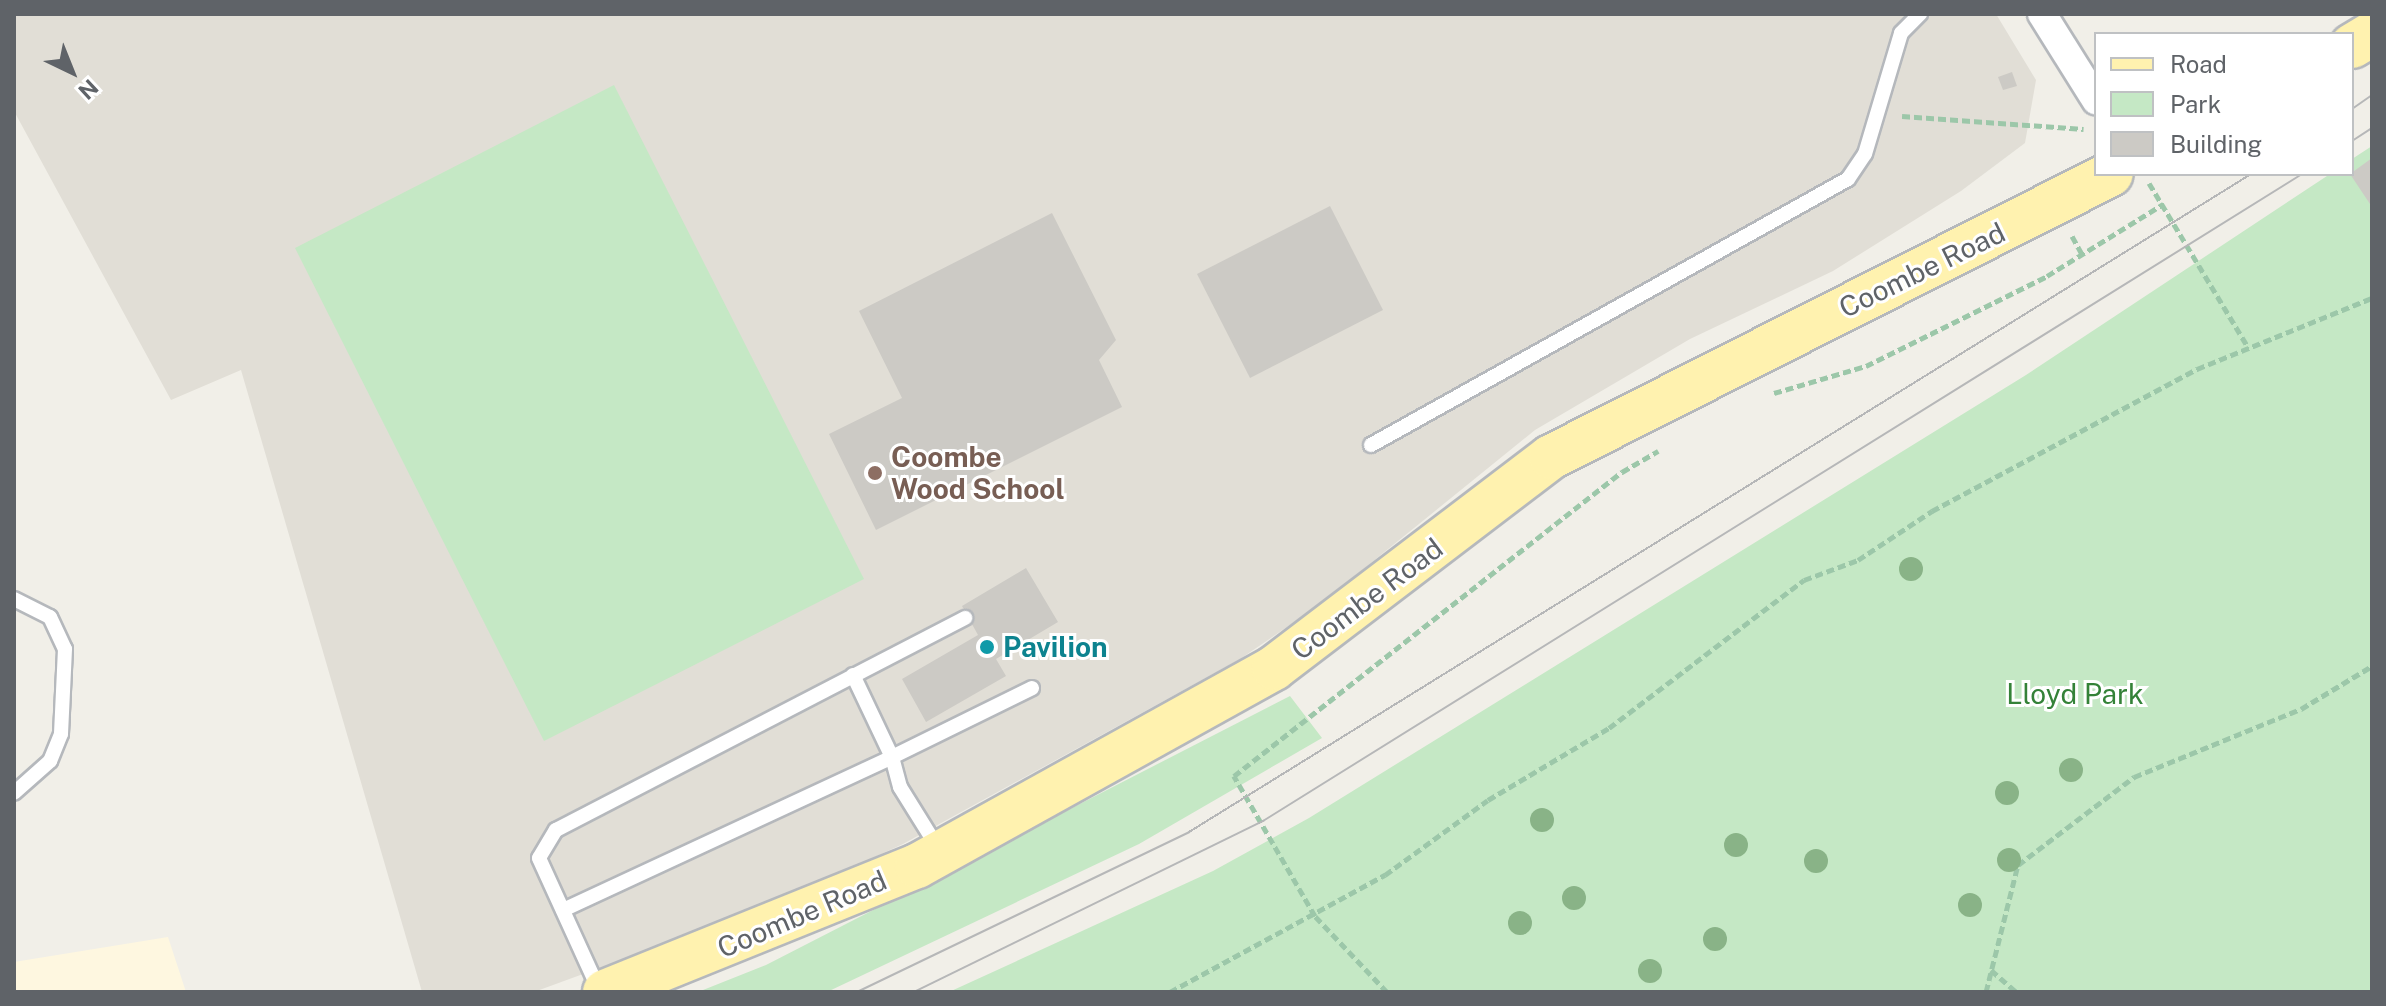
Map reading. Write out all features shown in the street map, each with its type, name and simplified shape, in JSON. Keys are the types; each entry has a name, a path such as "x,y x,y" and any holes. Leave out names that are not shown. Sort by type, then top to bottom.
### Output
{"main road":[{"path":"2354,45 2372,34"},
{"name":"Coombe Road","path":"603,992 774,928 941,852 1274,668 1551,457 2107,176"}],"street":[{"path":"2042,14 2094,97"}],"lane":[{"path":"1371,445 1848,179 1865,154 1901,33 1920,14"},
{"path":"14,599 50,617 65,649 61,734 50,761 14,793"},
{"path":"603,992 539,858 556,830 965,618"},
{"path":"853,675 892,757 900,787 941,852"},
{"path":"563,910 892,757 1032,688"}],"path":[{"path":"1877,114 2084,129"},
{"path":"2144,176 2248,347"},
{"path":"1763,398 1866,366 2047,276 2163,204"},
{"path":"1170,992 1315,916 1609,728 1804,580 1858,560 1932,511 2248,347 2372,298"},
{"path":"1387,992 1315,916 1234,776 1622,472 1671,443"},
{"path":"1986,992 2018,865 2134,777 2301,709 2372,666"},
{"path":"1991,970 2016,992"}],"shaded area":[{"name":"Coombe Wood School","path":"14,14 1996,14 2036,80 2025,143 1961,191 1833,271 1690,339 1535,430 1319,605 1240,659 903,844 763,908 534,992 422,992 241,370 171,400 14,111"},
{"path":"168,937 186,992 14,992 14,962"}],"green space":[{"path":"614,85 864,579 544,741 295,248"},
{"name":"Lloyd Park","path":"2372,146 2372,992 949,992 1213,871 1309,818 2026,375 2327,176 2354,176 2354,158"},
{"path":"1290,696 1322,738 1139,844 827,992 698,992 766,965"}],"building":[{"path":"2012,72 2017,86 2003,90 1998,77"},
{"path":"2372,158 2372,207 2351,176"},
{"path":"1330,206 1383,310 1250,378 1197,274"},
{"path":"1052,213 1116,340 1099,360 1122,407 876,530 829,434 902,398 859,311"},
{"name":"Pavilion","path":"1026,568 1058,622 996,659 1006,676 926,722 902,679 978,635 962,606"}],"tram line":[{"path":"2354,108 2372,95"},
{"path":"2354,140 2372,128"},
{"path":"857,992 1189,832 2248,176"},
{"path":"914,992 1263,821 2299,176"}],"place":[{"name":"Coombe Wood School","path":"875,473"},
{"name":"Pavilion","path":"987,647"}]}
